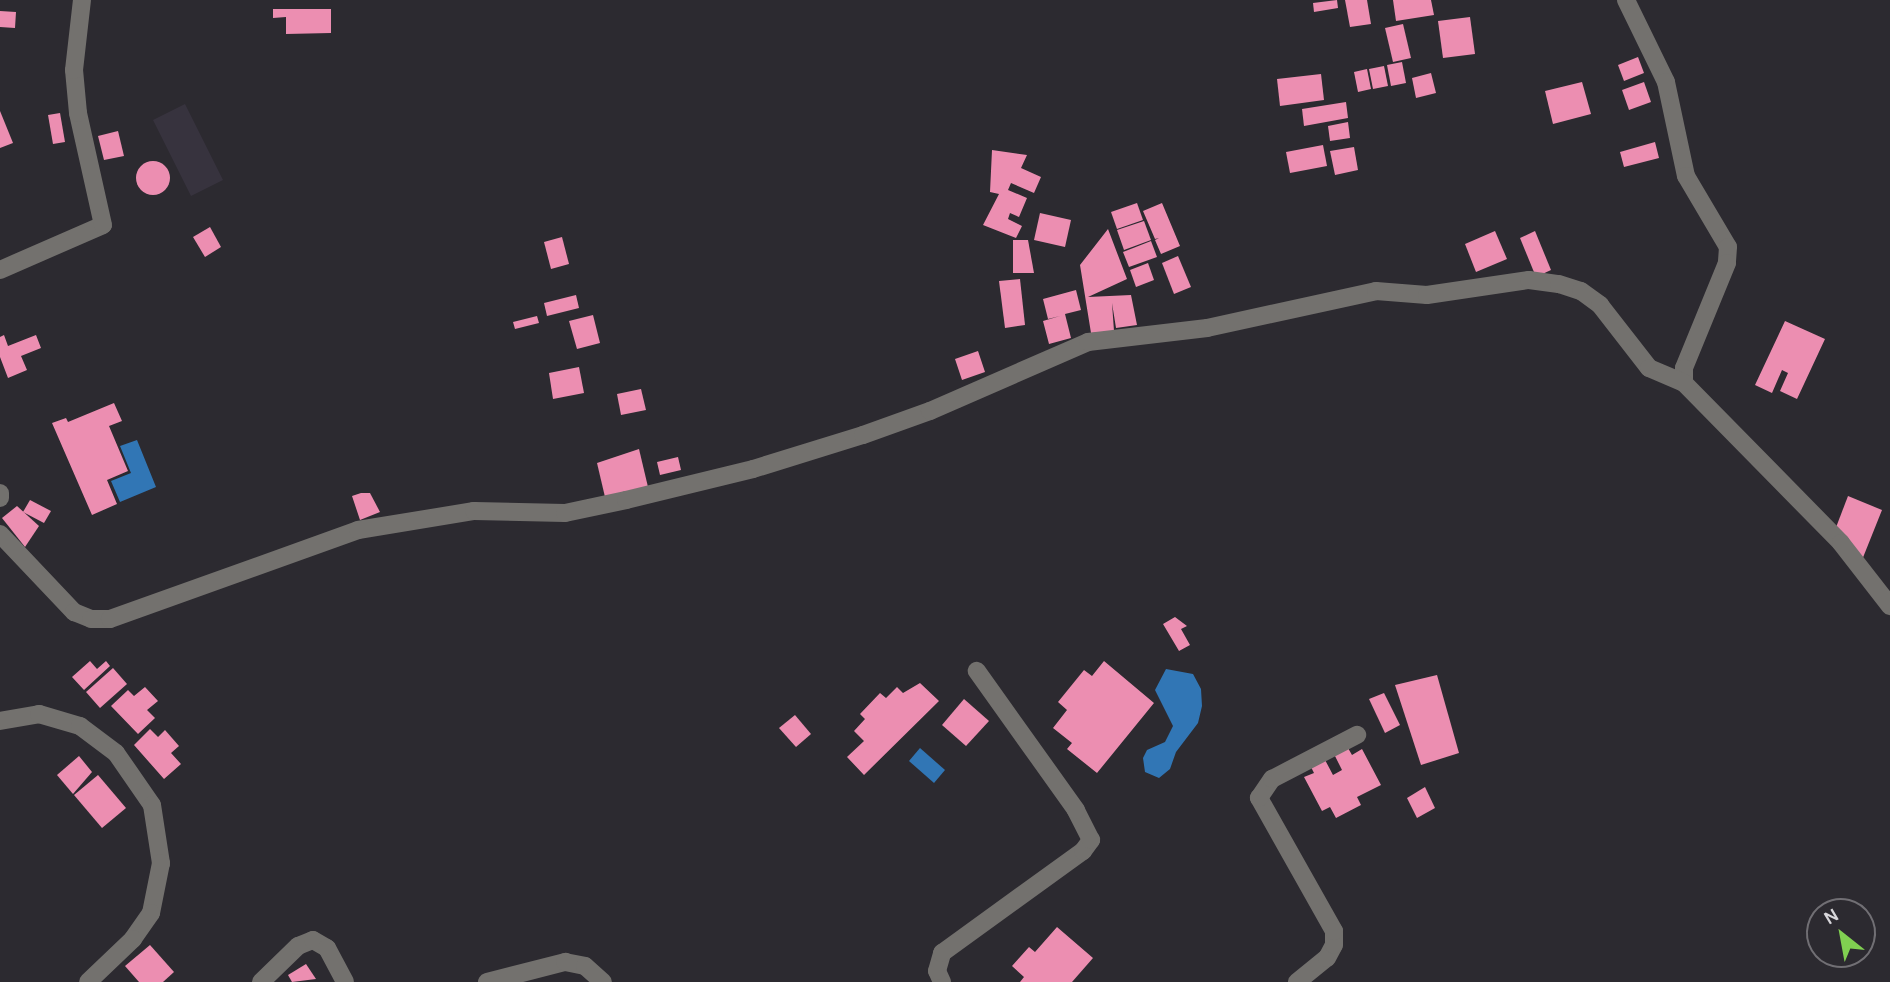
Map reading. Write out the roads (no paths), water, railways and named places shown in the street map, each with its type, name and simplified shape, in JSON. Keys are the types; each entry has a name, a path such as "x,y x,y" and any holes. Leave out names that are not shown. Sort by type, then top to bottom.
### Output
{"street":[{"path":"0,270 103,225 78,113 74,71 82,0"},
{"path":"1626,0 1666,82 1686,176 1728,247 1727,263 1684,368 1684,383"},
{"path":"0,534 74,612 91,619 110,619 358,530 474,511 565,513 753,469 930,411 1087,342 1208,328 1376,291 1427,295 1529,280 1559,284 1581,291 1600,305 1649,368 1684,383 1841,543 1890,606"},
{"path":"942,982 937,971 942,953 1083,851 1091,840 1076,810 977,671"},
{"path":"0,721 39,714 80,726 116,753 152,805 161,863 151,913 133,939 88,982"},
{"path":"1297,982 1327,957 1334,945 1334,931 1259,798 1272,779 1357,735"},
{"path":"261,982 298,946 313,940 327,948 345,982"},
{"path":"486,982 565,962 585,966 603,982"}],"water":[{"path":"137,440 156,487 120,502 111,481 131,473 120,446"},
{"path":"1166,669 1193,674 1201,689 1202,706 1198,723 1176,752 1170,769 1159,778 1145,772 1143,758 1147,750 1165,742 1173,726 1155,690"},
{"path":"920,748 945,770 934,783 909,761"}]}
